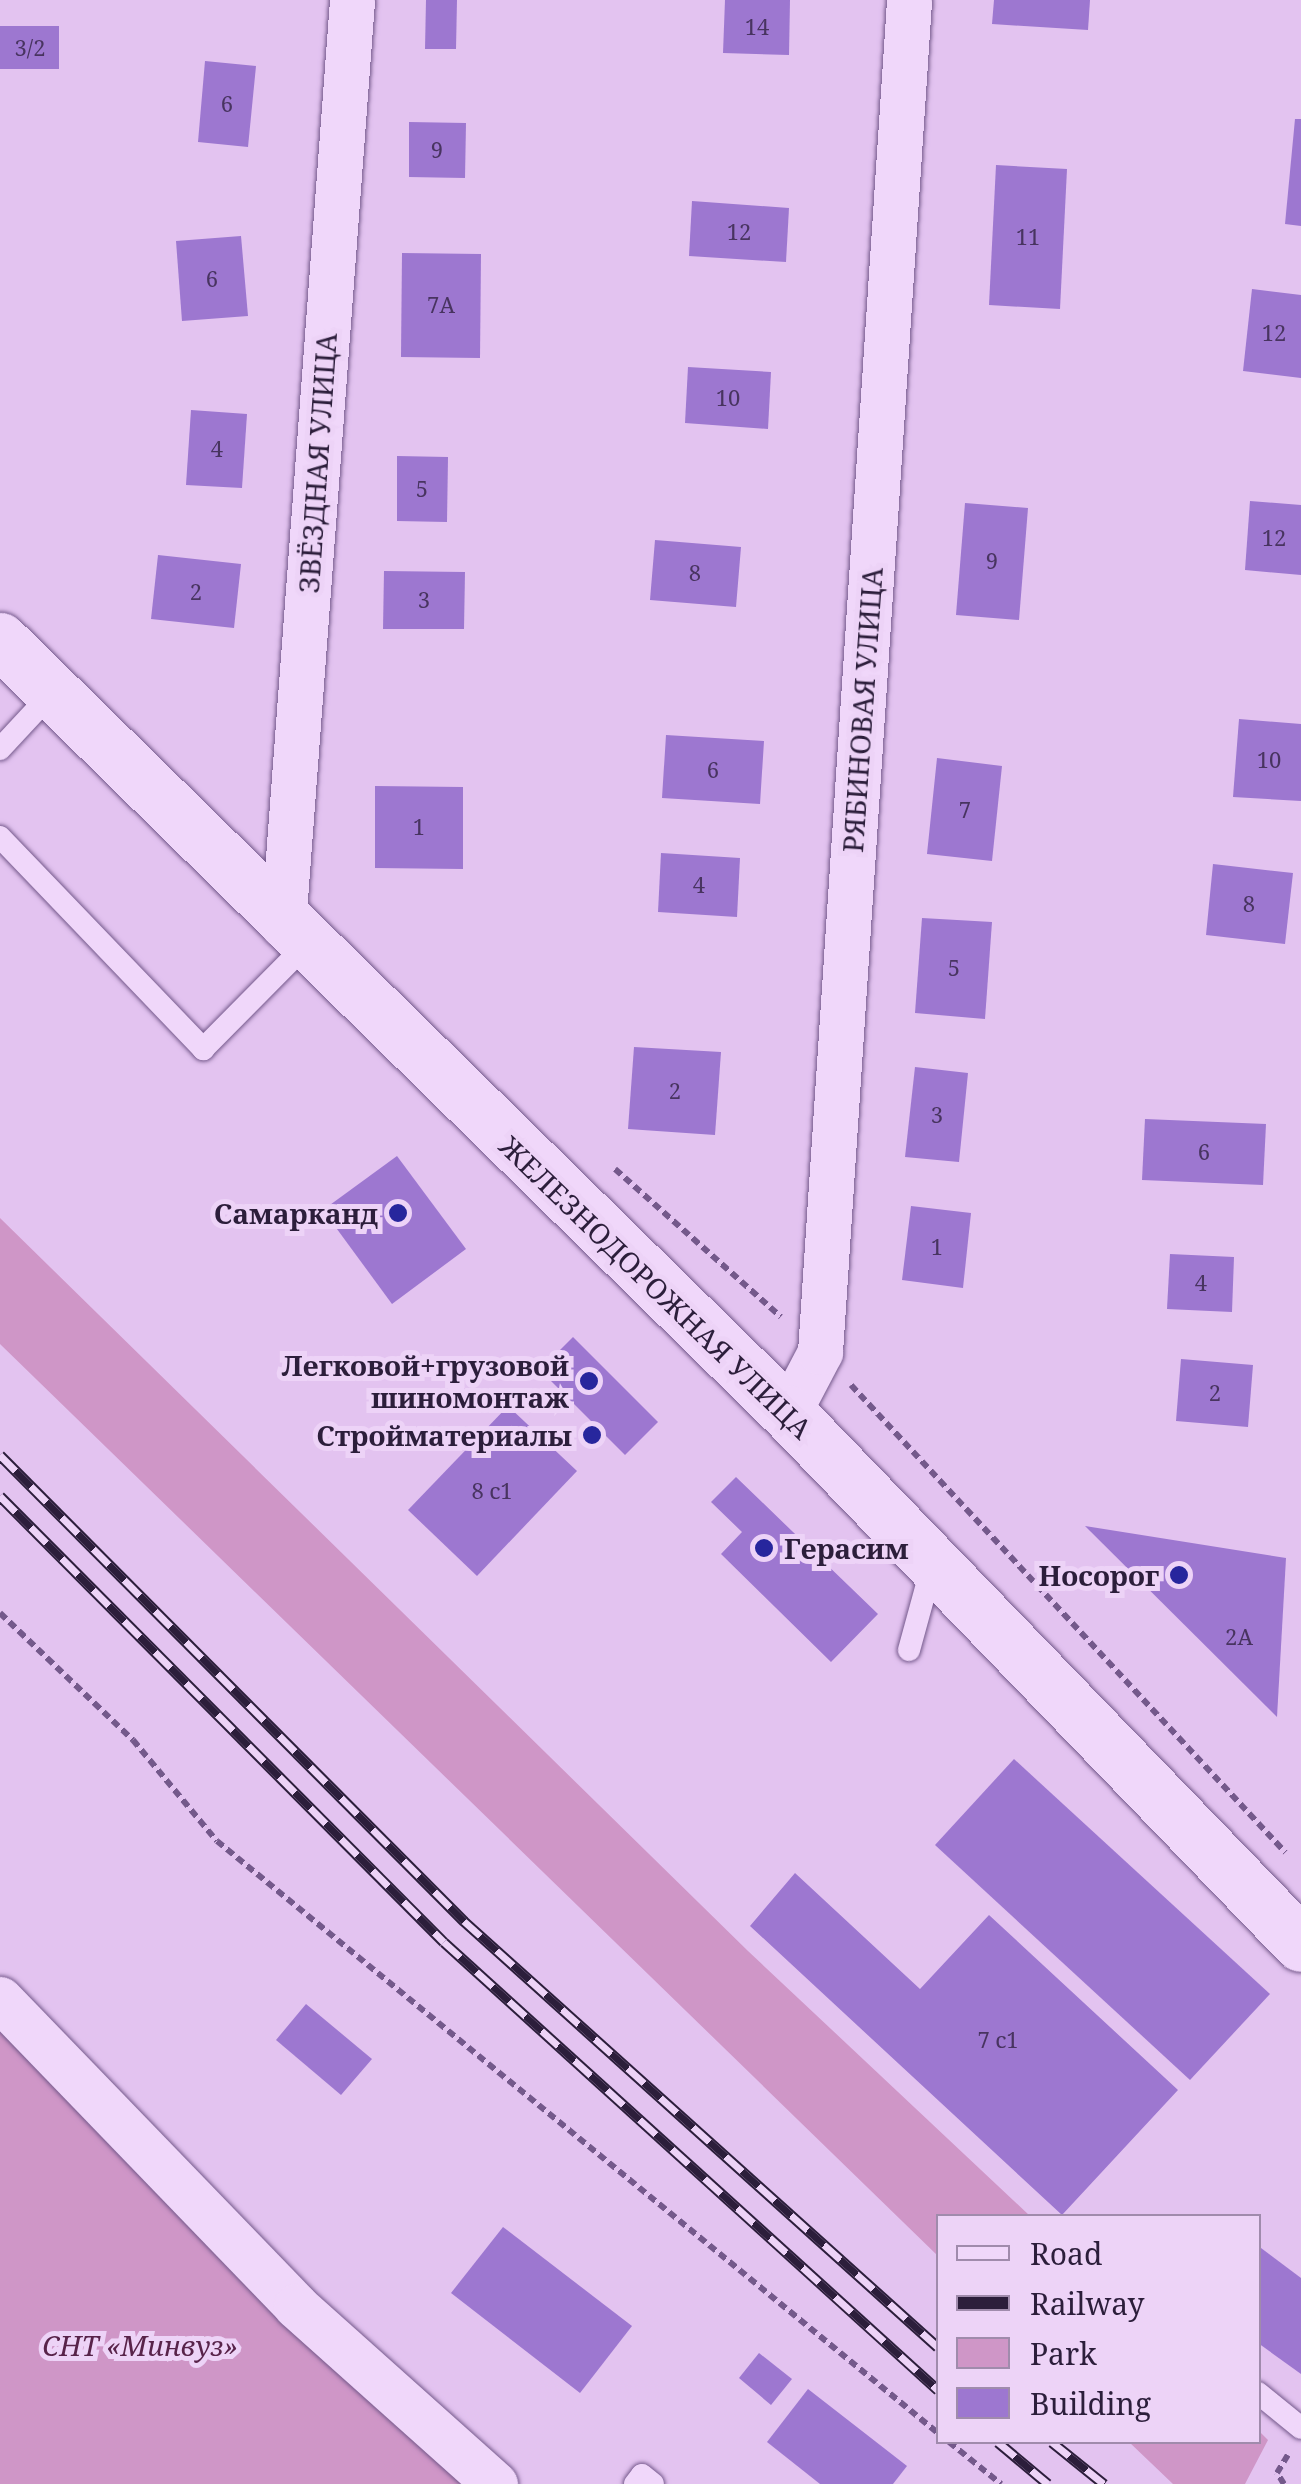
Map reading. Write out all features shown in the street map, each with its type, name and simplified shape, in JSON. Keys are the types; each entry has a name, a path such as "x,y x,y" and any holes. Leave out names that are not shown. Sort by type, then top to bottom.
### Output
{"main road":[{"name":"ЖЕЛЕЗНОДОРОЖНАЯ УЛИЦА","path":"0,640 294,936 788,1413 1301,1944"}],"street":[{"name":"ЗВЁЗДНАЯ УЛИЦА","path":"294,936 352,0"},
{"name":"РЯБИНОВАЯ УЛИЦА","path":"788,1413 820,1352 909,0"},
{"path":"0,2000 296,2306 495,2484"}],"lane":[{"path":"0,749 52,693"},
{"path":"0,837 204,1049 294,936"},
{"path":"909,1650 932,1563"},
{"path":"1261,2395 1301,2428"},
{"path":"635,2484 642,2475 653,2484"}],"path":[{"path":"820,1352 1301,1869"},
{"path":"0,1613 133,1740 217,1841 936,2431"},
{"path":"951,2444 1001,2484"}],"green space":[{"path":"0,1218 748,1951 1028,2214 936,2214 936,2254 0,1344"},
{"name":"СНТ «Минвуз»","path":"0,1999 495,2484 0,2484"},
{"path":"1261,2433 1268,2440 1245,2484 1173,2484 1131,2444 1261,2444"}],"building":[{"path":"426,0 457,0 456,49 425,49"},
{"path":"725,0 790,0 789,55 723,53"},
{"path":"994,0 1090,0 1088,30 992,24"},
{"path":"0,26 59,26 59,69 0,69"},
{"path":"205,61 256,66 248,147 198,142"},
{"path":"1295,119 1301,119 1301,226 1285,224"},
{"path":"409,122 466,123 465,178 409,177"},
{"path":"996,165 1067,169 1060,309 989,305"},
{"path":"692,201 789,208 786,262 689,256"},
{"path":"241,236 248,316 182,321 176,241"},
{"path":"402,253 481,254 480,358 401,357"},
{"path":"1252,289 1301,295 1301,378 1243,371"},
{"path":"688,367 771,372 768,429 685,423"},
{"path":"191,410 247,414 242,488 186,485"},
{"path":"397,456 448,457 447,522 397,521"},
{"path":"1250,501 1301,505 1301,575 1245,570"},
{"path":"965,503 1028,508 1019,620 956,615"},
{"path":"655,540 741,547 736,607 650,600"},
{"path":"158,555 241,564 234,628 151,619"},
{"path":"384,571 465,572 464,629 383,629"},
{"path":"1239,719 1301,724 1301,801 1233,797"},
{"path":"666,735 764,741 760,804 662,798"},
{"path":"937,758 1002,766 992,861 927,854"},
{"path":"375,786 463,787 463,869 375,868"},
{"path":"661,853 740,858 737,917 658,912"},
{"path":"1213,864 1293,873 1285,944 1206,935"},
{"path":"922,918 992,922 985,1019 915,1013"},
{"path":"634,1047 721,1052 715,1135 628,1129"},
{"path":"915,1067 968,1073 959,1162 905,1157"},
{"path":"1145,1119 1266,1124 1263,1185 1142,1180"},
{"path":"397,1156 466,1249 392,1304 323,1210"},
{"path":"911,1206 971,1213 963,1288 902,1280"},
{"path":"1170,1254 1234,1257 1232,1312 1167,1309"},
{"path":"573,1337 658,1422 625,1455 540,1370"},
{"path":"1181,1359 1253,1365 1248,1427 1176,1421"},
{"path":"508,1406 577,1471 477,1576 408,1510"},
{"path":"736,1477 878,1614 831,1662 721,1554 742,1532 711,1502"},
{"path":"1085,1526 1286,1558 1277,1717"},
{"path":"1014,1759 1270,1994 1190,2080 935,1845"},
{"path":"795,1873 920,1989 989,1915 1178,2090 1061,2214 750,1926"},
{"path":"306,2004 372,2059 341,2095 276,2040"},
{"path":"503,2227 632,2326 580,2393 451,2293"},
{"path":"1261,2248 1301,2278 1301,2374 1261,2345"},
{"path":"759,2353 792,2379 771,2405 739,2378"},
{"path":"808,2389 907,2466 893,2484 820,2484 767,2442"}],"railway":[{"path":"0,1455 464,1921 936,2345"},
{"path":"0,1496 444,1942 936,2388"},
{"path":"1000,2444 1048,2484"},
{"path":"1054,2444 1104,2484"}],"place":[{"name":"Самарканд","path":"398,1213"},
{"name":"Легковой+грузовой шиномонтаж","path":"589,1381"},
{"name":"Стройматериалы","path":"592,1435"},
{"name":"Герасим","path":"764,1548"},
{"name":"Носорог","path":"1179,1575"}]}
